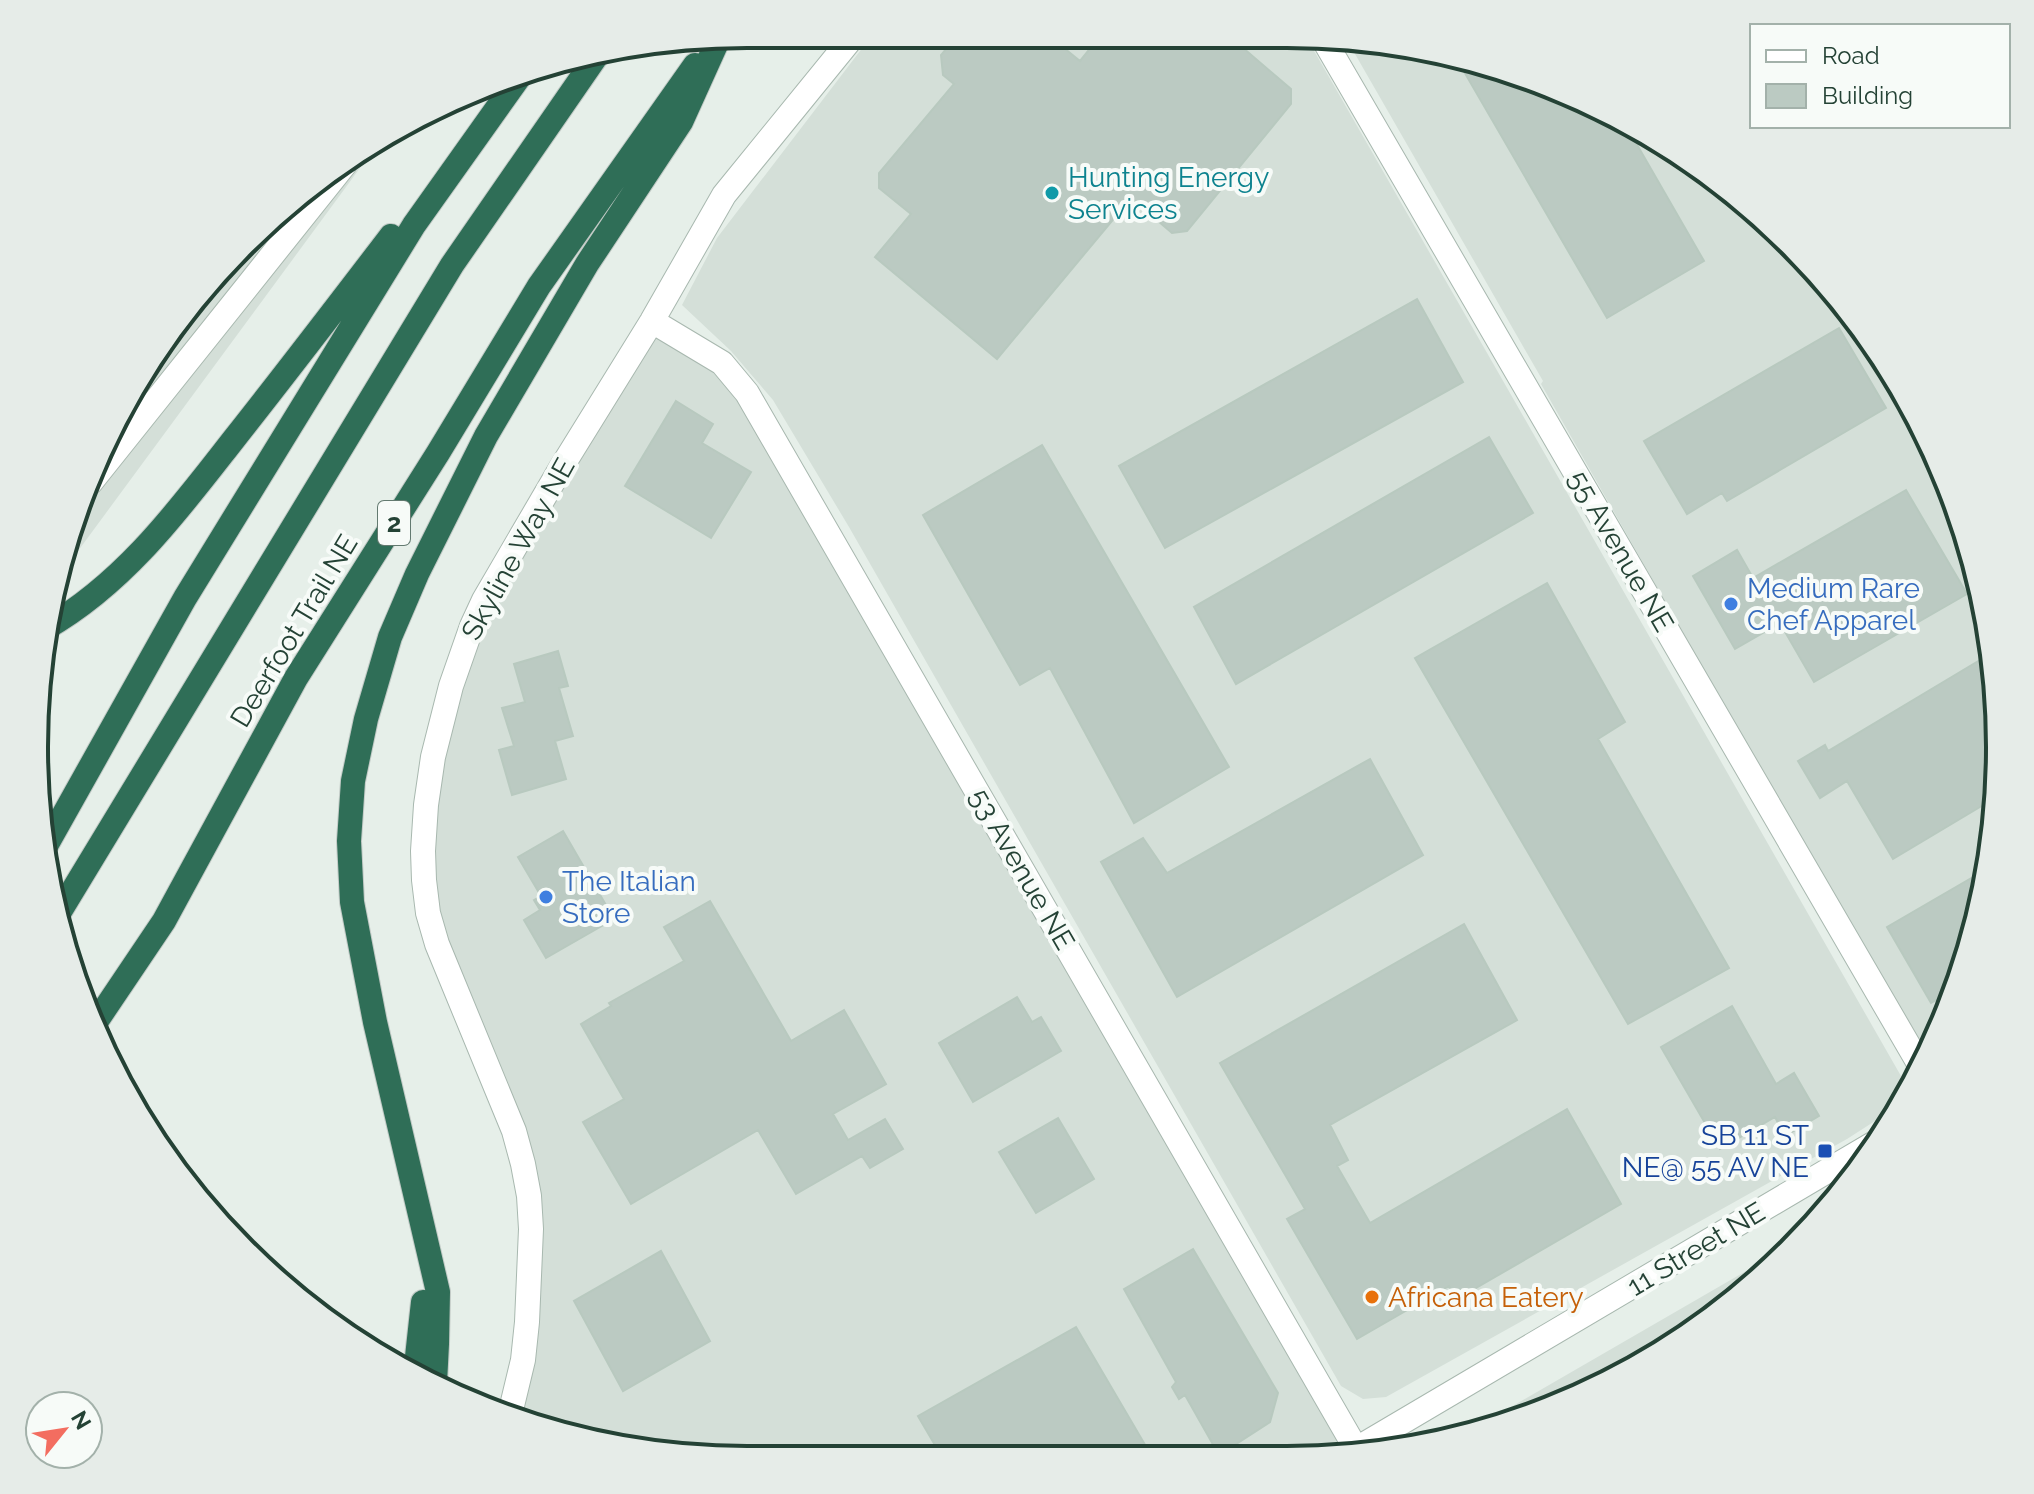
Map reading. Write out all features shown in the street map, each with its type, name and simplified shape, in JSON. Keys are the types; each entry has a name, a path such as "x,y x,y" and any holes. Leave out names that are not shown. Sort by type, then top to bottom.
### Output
{"highway":[{"name":"Deerfoot Trail NE","path":"101,1014 164,921 296,678 539,286 708,49"},
{"path":"436,1373 438,1292 375,1022 352,902 349,841 353,781 366,719 390,637 417,574 486,436 587,264 681,122 712,49"},
{"name":"Deerfoot Trail NE","path":"66,902 452,265 590,66"},
{"path":"53,833 185,598 414,225 510,89"},
{"path":"60,620 110,582 139,554 192,492 498,94"},
{"path":"417,1362 423,1310 424,1228"}],"street":[{"name":"Skyline Way NE","path":"512,1405 523,1360 527,1322 531,1229 529,1196 514,1131 441,954 428,913 423,851 426,805 436,743 451,686 472,626 561,468 652,321 724,195 844,48"},
{"name":"55 Avenue NE","path":"1329,49 1914,1055"},
{"path":"112,456 325,190"},
{"name":"53 Avenue NE","path":"652,321 722,363 747,393 1350,1443"},
{"name":"11 Street NE","path":"1375,1440 1854,1155"}],"shaded area":[{"path":"862,48 1313,49 1901,1076 1878,1119 1386,1397 1363,1399 1341,1386 849,527 773,400 731,351 682,305 717,238"},
{"path":"1353,51 1423,61 1512,85 1596,120 1675,166 1748,221 1813,286 1842,321 1892,398 1914,438 1949,522 1973,611 1985,701 1985,793 1973,883 1949,972 1920,1043 1911,1033 1541,384 1543,381"},
{"path":"364,163 78,551 85,522 120,438 142,397 192,321 221,286 286,221"},
{"path":"652,321 722,363 1342,1444 701,1445 611,1433 511,1405 529,1196 437,944 423,851 464,646"},
{"path":"1756,1265 1713,1302 1636,1352 1554,1393 1503,1412"}],"building":[{"name":"Hunting Energy Services","path":"947,48 1064,48 1080,61 1090,48 1243,48 1291,89 1291,104 1187,231 1172,233 1131,198 997,359 875,257 911,214 879,188 879,173 954,84 943,75 941,55"},
{"path":"1464,71 1554,101 1635,141 1704,261 1607,318"},
{"path":"1417,299 1463,382 1165,548 1119,466"},
{"path":"1839,328 1886,408 1727,501 1722,493 1687,514 1644,441"},
{"path":"676,401 713,424 702,443 751,472 711,538 625,486"},
{"path":"1489,437 1533,513 1236,684 1194,607"},
{"path":"1042,445 1229,767 1134,823 1050,668 1020,685 923,515"},
{"path":"1906,490 1967,594 1814,682 1780,623 1735,649 1693,576 1737,550 1753,578"},
{"path":"1547,583 1625,722 1598,739 1729,968 1628,1024 1415,658"},
{"path":"558,651 568,686 559,688 573,736 555,741 566,779 512,795 499,750 514,746 502,708 525,702 514,664"},
{"path":"1980,660 1985,701 1984,805 1893,859 1847,781 1820,798 1798,761 1825,745 1828,751"},
{"path":"1370,759 1423,855 1177,997 1101,862 1143,838 1167,873"},
{"path":"563,831 614,919 546,958 524,920 540,910 534,900 541,896 518,857"},
{"path":"1974,877 1962,928 1939,998 1931,1003 1887,927"},
{"path":"710,901 791,1041 844,1010 886,1084 833,1114 848,1140 885,1119 903,1149 870,1168 862,1156 796,1194 758,1130 631,1204 583,1122 624,1099 581,1024 611,1006 609,1003 684,961 664,927"},
{"path":"1464,924 1517,1020 1330,1125 1348,1160 1337,1166 1370,1223 1567,1109 1621,1204 1457,1299 1449,1286 1357,1339 1287,1219 1305,1209 1220,1063"},
{"path":"1017,997 1032,1022 1041,1017 1061,1051 973,1102 939,1043"},
{"path":"1732,1006 1776,1084 1794,1073 1819,1116 1785,1136 1775,1117 1720,1149 1661,1047"},
{"path":"1058,1118 1094,1179 1036,1213 999,1152"},
{"path":"1193,1249 1278,1393 1270,1422 1233,1446 1214,1446 1185,1395 1179,1399 1172,1387 1176,1382 1124,1289"},
{"path":"661,1251 710,1341 623,1391 574,1301"},
{"path":"1076,1327 1146,1446 936,1446 918,1416"}],"place":[{"name":"Hunting Energy Services","path":"1052,193"},
{"name":"Medium Rare Chef Apparel","path":"1731,604"},
{"name":"The Italian Store","path":"546,897"},
{"name":"SB 11 ST NE@ 55 AV NE","path":"1825,1151"},
{"name":"Africana Eatery","path":"1372,1297"}]}
